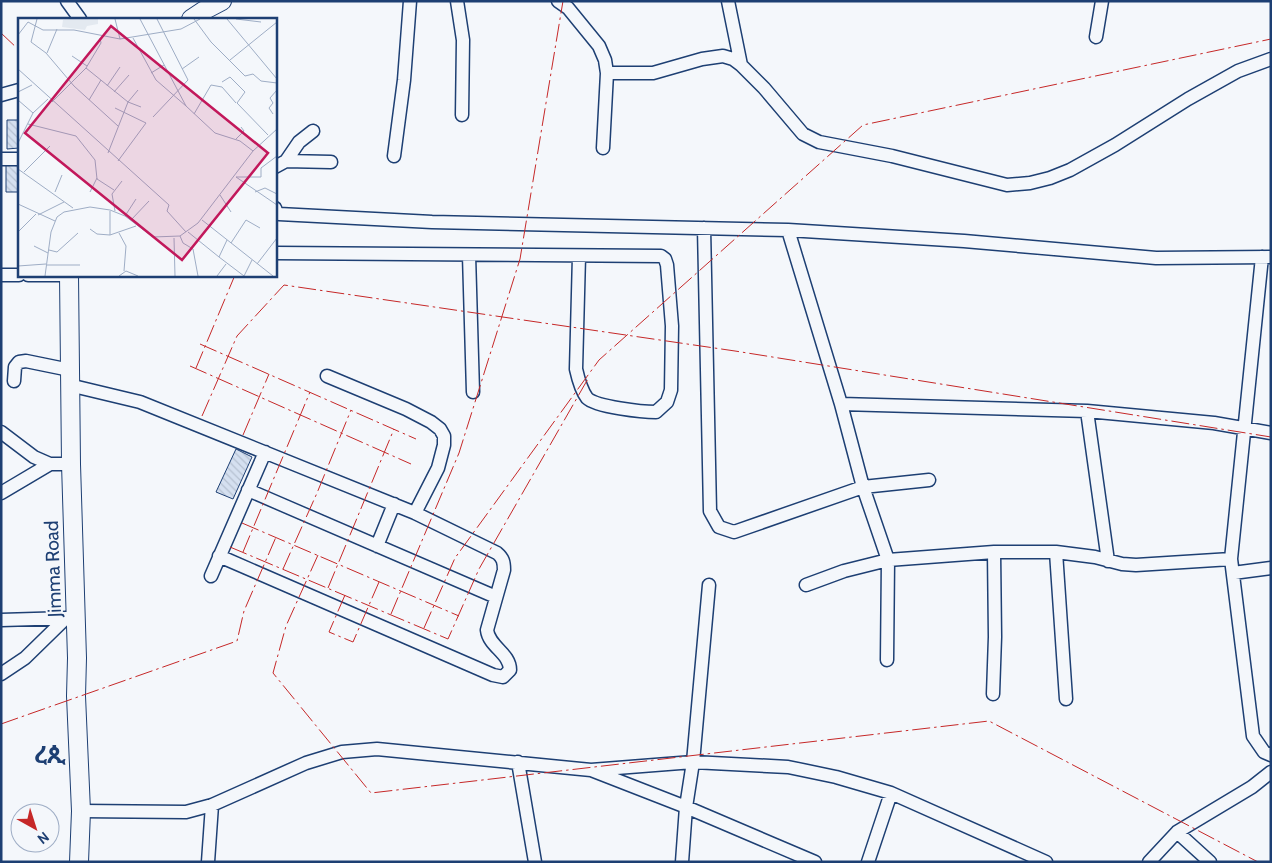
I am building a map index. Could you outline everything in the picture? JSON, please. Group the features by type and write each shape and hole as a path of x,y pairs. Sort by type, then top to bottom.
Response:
{"highway":[{"path":"192,18 222,1"},
{"name":"Jimma Road","path":"69,276 71,618 77,658 76,696 81,811 79,862"}],"street":[{"path":"67,1 79,18"},
{"path":"394,156 404,80 410,1"},
{"path":"457,1 463,40 462,115"},
{"path":"558,1 568,8 599,46 605,60 607,73 602,148"},
{"path":"728,1 741,65"},
{"path":"1096,37 1102,1"},
{"path":"607,73 654,73 702,59 723,56 733,59 741,65 764,88 803,134 819,142 892,156 1006,185 1044,180 1070,170 1238,71 1271,59"},
{"path":"1,95 18,90"},
{"path":"280,164 299,142 313,131"},
{"path":"1,159 18,159"},
{"path":"280,164 331,162"},
{"path":"276,212 279,214 432,222 788,230 964,241 1156,258 1266,257 1244,428 1231,559 1253,736 1264,752 1271,755"},
{"path":"704,228 710,511 719,527 734,532 863,487 929,480"},
{"path":"788,230 841,404 863,487 888,560 887,660"},
{"path":"276,253 661,256 667,265 672,326 671,390 667,402 656,412 642,412 594,403 587,398 578,380 576,369 579,256"},
{"path":"470,255 473,392"},
{"path":"1,275 18,275"},
{"path":"14,381 15,367 19,362 26,361 140,402 394,504 497,553 502,557 504,570 487,630 491,642 507,658 510,670 503,677 493,675 219,556"},
{"path":"327,376 406,409 440,429 444,436 444,445 438,468 415,513"},
{"path":"841,404 1087,411 1214,423 1271,434"},
{"path":"1087,411 1108,561"},
{"path":"1,432 34,457 50,464 71,464"},
{"path":"211,576 265,452"},
{"path":"1,493 50,464"},
{"path":"248,490 496,597"},
{"path":"377,546 394,504"},
{"path":"806,585 844,571 888,560 994,552 1056,552 1136,565 1231,559"},
{"path":"993,694 995,637 994,552"},
{"path":"1056,552 1066,699"},
{"path":"1233,573 1271,568"},
{"path":"682,862 709,585"},
{"path":"1,620 71,618"},
{"path":"1,674 25,658 71,618"},
{"path":"81,811 186,812 212,805 306,763 342,752 378,749 591,770 693,762 788,767 836,777 891,793 1046,862"},
{"path":"518,762 535,862"},
{"path":"591,770 686,807 815,862"},
{"path":"1149,862 1176,832 1252,787 1271,772"},
{"path":"868,862 891,793"},
{"path":"208,862 212,805"},
{"path":"1176,832 1210,862"}],"building":[{"path":"7,120 18,120 18,148 7,149"},
{"path":"6,163 18,164 18,192 6,192"},
{"path":"236,449 252,457 233,499 216,492"}],"power":[{"path":"391,614 459,453 520,259 563,1"},
{"path":"1,33 18,49"},
{"path":"424,628 455,558 599,360 863,125 1271,39"},
{"path":"196,368 235,276"},
{"path":"202,416 237,336 284,285 735,351 1271,437"},
{"path":"200,344 416,439"},
{"path":"190,366 411,464"},
{"path":"243,435 269,374"},
{"path":"230,547 448,639 479,569 589,377"},
{"path":"243,552 310,392"},
{"path":"283,569 351,410"},
{"path":"328,588 394,429"},
{"path":"242,523 459,616"},
{"path":"1,724 237,641 244,611 276,537"},
{"path":"318,555 286,626 273,673 371,793 989,721 1258,862"},
{"path":"345,595 329,632 353,642 379,582"}],"district":[{"name":"ረጲ","path":"50,754"}]}
